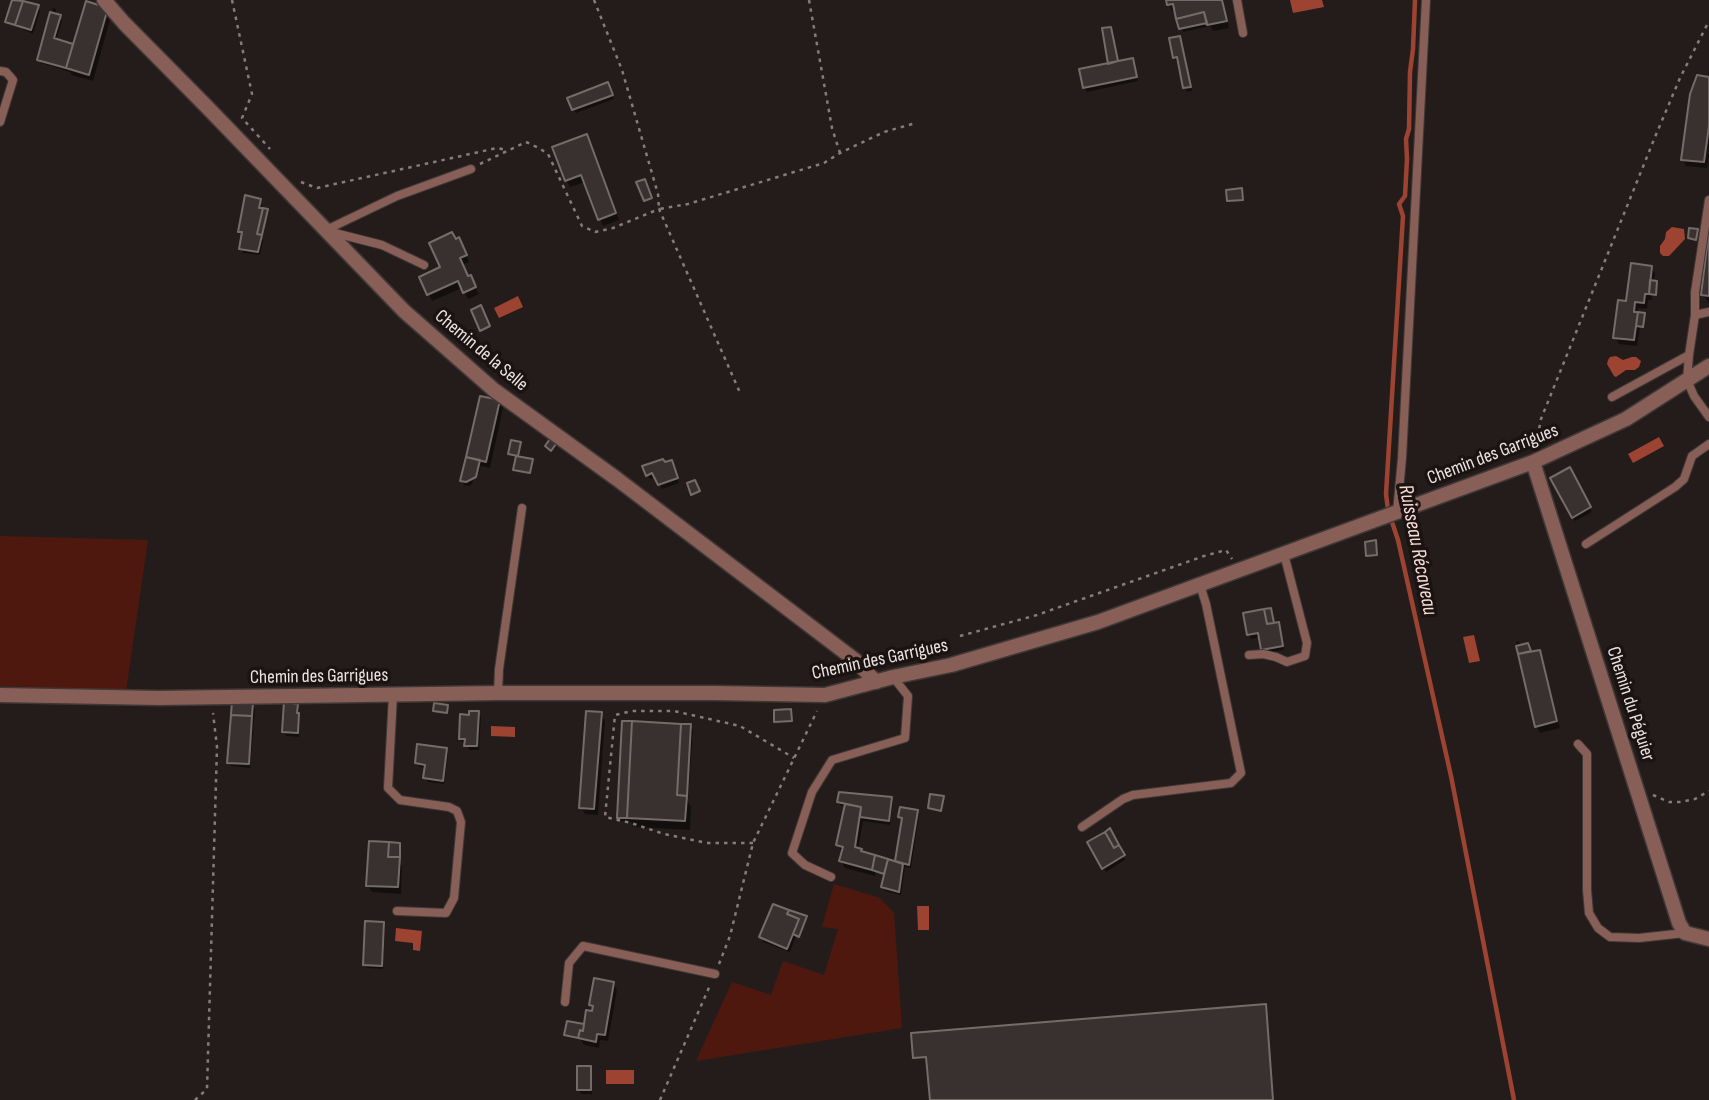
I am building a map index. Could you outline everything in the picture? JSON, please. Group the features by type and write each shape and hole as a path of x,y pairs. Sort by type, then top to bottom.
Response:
{"street":[{"name":"Chemin de la Selle","path":"104,0 404,311 494,390 617,479 855,660 876,682"},
{"name":"Chemin des Garrigues","path":"0,695 211,698 498,693 825,695 951,665 1098,622 1382,518 1536,460 1626,419 1709,366"},
{"name":"Chemin du Péguier","path":"1536,460 1679,923 1685,933"},
{"path":"1685,933 1709,939"}],"lane":[{"path":"1237,0 1242,33"},
{"path":"1397,512 1426,0"},
{"path":"0,71 6,72 13,80 0,122"},
{"path":"326,230 397,196 471,169"},
{"path":"1709,200 1695,292 1687,380 1709,418"},
{"path":"326,230 382,245 424,265"},
{"path":"1695,315 1709,312"},
{"path":"1612,397 1689,355"},
{"path":"1586,544 1675,487 1684,479 1692,456 1709,444"},
{"path":"498,693 522,508"},
{"path":"1249,655 1263,654 1287,662 1305,656 1307,643 1284,554"},
{"path":"1082,827 1133,795 1231,783 1241,773 1206,604 1199,585"},
{"path":"831,877 805,865 792,853 812,792 832,760 905,738 908,696 893,677"},
{"path":"393,695 388,788 400,800 449,807 457,811 461,822 454,898 446,913 397,911"},
{"path":"1578,744 1587,754 1587,890 1590,913 1598,928 1610,937 1639,938 1685,933"},
{"path":"565,1002 569,963 583,946 715,974"}],"path":[{"path":"232,0 252,94 242,118 276,155"},
{"path":"594,0 622,70 658,194 659,209 741,395"},
{"path":"809,0 832,128 840,153"},
{"path":"1536,460 1541,419 1680,78 1709,21"},
{"path":"471,169 526,142 548,154 582,226 595,232 613,228 659,209 688,204 824,163 884,132 916,123"},
{"path":"301,182 317,188 498,148 507,150"},
{"path":"960,636 1037,615 1226,550 1239,570"},
{"path":"660,1100 730,936 752,843 825,695"},
{"path":"195,1100 207,1089 217,747 211,698"},
{"path":"752,843 707,843 605,817 615,715 632,711 674,711 740,726 794,758"},
{"path":"1649,788 1654,795 1669,802 1695,799 1709,791"}],"shaded area":[{"path":"1290,0 1322,0 1324,7 1293,13"},
{"path":"1672,227 1684,229 1685,239 1669,256 1663,256 1660,246 1666,232"},
{"path":"518,296 523,307 499,318 494,308"},
{"path":"1616,356 1623,360 1636,357 1641,361 1639,367 1626,370 1616,377 1607,364 1610,357"},
{"path":"1659,437 1664,446 1633,463 1628,454"},
{"path":"0,536 148,540 126,691 0,686"},
{"path":"1474,635 1480,661 1469,663 1463,637"},
{"path":"491,726 515,727 515,737 491,736"},
{"path":"834,884 880,898 894,913 902,1028 696,1061 732,982 771,995 783,961 824,975 838,929 822,927"},
{"path":"917,906 929,906 929,930 918,930"},
{"path":"396,928 422,931 420,951 413,950 413,943 395,941"},
{"path":"606,1070 634,1070 634,1084 606,1084"}],"building":[{"path":"12,0 23,1 15,25 5,22"},
{"path":"1166,0 1222,0 1227,21 1207,25 1204,12 1176,19 1173,4 1167,5"},
{"path":"23,1 39,5 31,30 15,25"},
{"path":"86,1 108,8 89,75 66,68"},
{"path":"50,12 61,15 54,38 73,44 66,68 37,60"},
{"path":"1204,12 1207,23 1179,29 1176,19"},
{"path":"1111,27 1118,61 1108,64 1102,28"},
{"path":"1180,36 1191,87 1183,88 1177,57 1173,58 1169,38"},
{"path":"1133,58 1137,77 1083,88 1079,69"},
{"path":"1697,75 1709,77 1709,126 1704,162 1681,160 1690,94"},
{"path":"608,82 613,95 572,110 567,98"},
{"path":"587,134 616,213 598,220 581,175 565,181 552,147"},
{"path":"645,179 652,198 644,201 636,182"},
{"path":"1242,188 1243,200 1227,201 1226,190"},
{"path":"245,195 261,199 259,208 263,208 257,234 262,235 258,252 239,249 242,232 238,232"},
{"path":"263,208 268,209 262,235 257,234"},
{"path":"1689,228 1698,229 1696,240 1688,238"},
{"path":"1709,230 1709,296 1701,295"},
{"path":"452,232 456,239 459,237 467,255 460,258 476,287 463,293 458,281 427,295 419,277 440,267 429,243"},
{"path":"1631,263 1652,266 1649,294 1645,294 1644,303 1635,302 1634,312 1638,312 1634,340 1613,338 1618,300 1626,301"},
{"path":"1650,280 1657,281 1656,295 1649,294"},
{"path":"481,305 490,326 480,331 471,310"},
{"path":"1638,312 1645,313 1643,327 1636,326"},
{"path":"480,396 500,400 486,462 466,457"},
{"path":"552,436 558,441 551,451 545,446"},
{"path":"511,440 521,442 518,456 508,454"},
{"path":"516,456 533,459 530,473 513,470"},
{"path":"466,457 480,460 476,477 466,482 460,481"},
{"path":"663,459 665,462 672,460 678,478 658,485 652,473 646,476 642,466"},
{"path":"1570,467 1591,507 1572,518 1550,478"},
{"path":"695,480 700,491 691,495 687,483"},
{"path":"1376,540 1377,555 1366,556 1365,542"},
{"path":"1271,608 1274,623 1267,624 1264,609"},
{"path":"1264,609 1267,624 1279,622 1283,646 1261,650 1258,633 1247,635 1243,613"},
{"path":"1528,643 1531,651 1518,654 1516,646"},
{"path":"1540,650 1557,721 1535,727 1518,654"},
{"path":"232,701 253,703 252,716 231,715"},
{"path":"284,702 298,704 298,733 282,732"},
{"path":"434,703 448,705 447,713 433,711"},
{"path":"791,709 792,721 774,722 774,710"},
{"path":"469,711 479,711 477,746 464,746 465,739 459,739 460,714 469,715"},
{"path":"586,711 602,712 594,809 579,808"},
{"path":"231,715 252,716 249,764 227,763"},
{"path":"622,721 632,721 627,818 617,818"},
{"path":"632,721 681,724 677,795 687,796 685,821 627,818"},
{"path":"681,724 691,724 687,796 677,795"},
{"path":"417,744 447,748 443,781 423,778 425,765 415,763"},
{"path":"839,792 892,797 889,821 860,817 861,807 837,802"},
{"path":"930,794 944,796 941,811 928,808"},
{"path":"845,804 861,807 855,847 875,855 872,870 839,861 843,847 836,845"},
{"path":"900,807 918,810 909,865 895,861 902,818 898,817"},
{"path":"1110,828 1119,845 1114,848 1105,832"},
{"path":"1105,832 1114,848 1119,845 1125,855 1102,869 1087,842"},
{"path":"369,841 389,842 388,857 400,857 398,887 366,886"},
{"path":"389,842 400,843 400,857 388,857"},
{"path":"875,855 888,859 884,874 872,870"},
{"path":"888,859 903,864 899,892 881,887"},
{"path":"773,904 789,910 787,914 799,919 787,949 759,937"},
{"path":"789,910 807,916 799,937 793,934 799,919 787,914"},
{"path":"365,921 384,922 382,966 363,965"},
{"path":"594,978 614,982 605,1035 597,1034 596,1042 578,1038 580,1030 583,1031 586,1010 592,1011 593,1006 589,1005"},
{"path":"1266,1004 1273,1100 930,1100 926,1057 913,1058 911,1033"},
{"path":"567,1021 584,1024 578,1038 564,1035"},
{"path":"577,1066 591,1066 591,1090 577,1090"}],"waterway":[{"name":"Ruisseau Récaveau","path":"1415,0 1405,196 1399,204 1403,216 1386,494 1451,776 1514,1100"}]}
